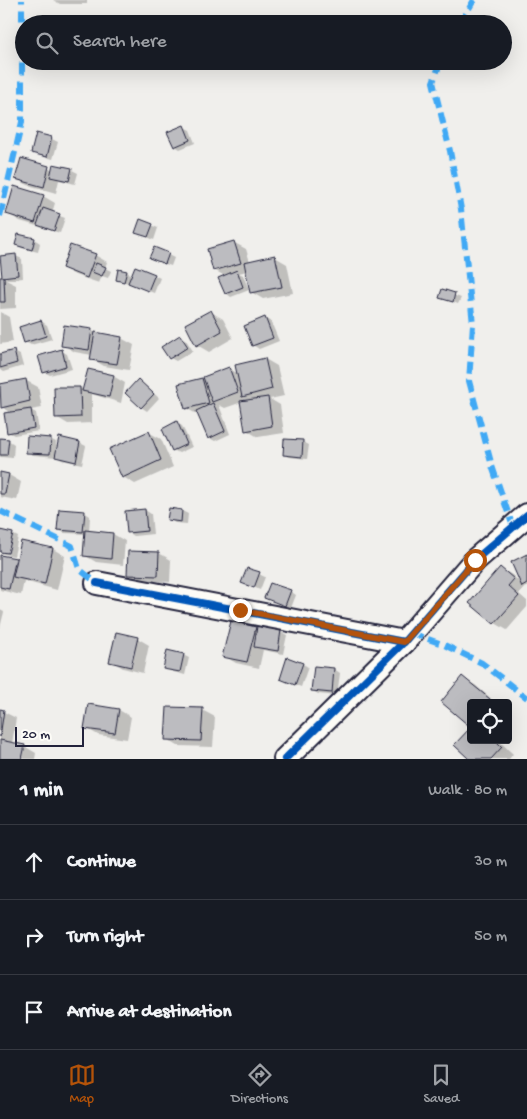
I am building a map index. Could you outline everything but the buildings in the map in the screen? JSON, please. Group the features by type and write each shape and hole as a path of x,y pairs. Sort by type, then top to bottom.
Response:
{"street":[{"path":"285,759 404,642 475,560 527,514"},
{"path":"97,583 404,642"}],"marked path":[{"path":"22,0 22,15"},
{"path":"465,15 474,0"},
{"path":"0,216 22,122 22,70"},
{"path":"438,70 433,82 450,151 461,209 473,324 469,381 492,466 513,527"},
{"path":"0,511 72,546 79,569 97,583"},
{"path":"411,633 442,644 482,663 527,698"}],"cycle path":[{"path":"285,759 404,642 475,560 527,515"},
{"path":"97,583 404,642"}],"route":[{"path":"240,610 404,642 475,560"}]}
